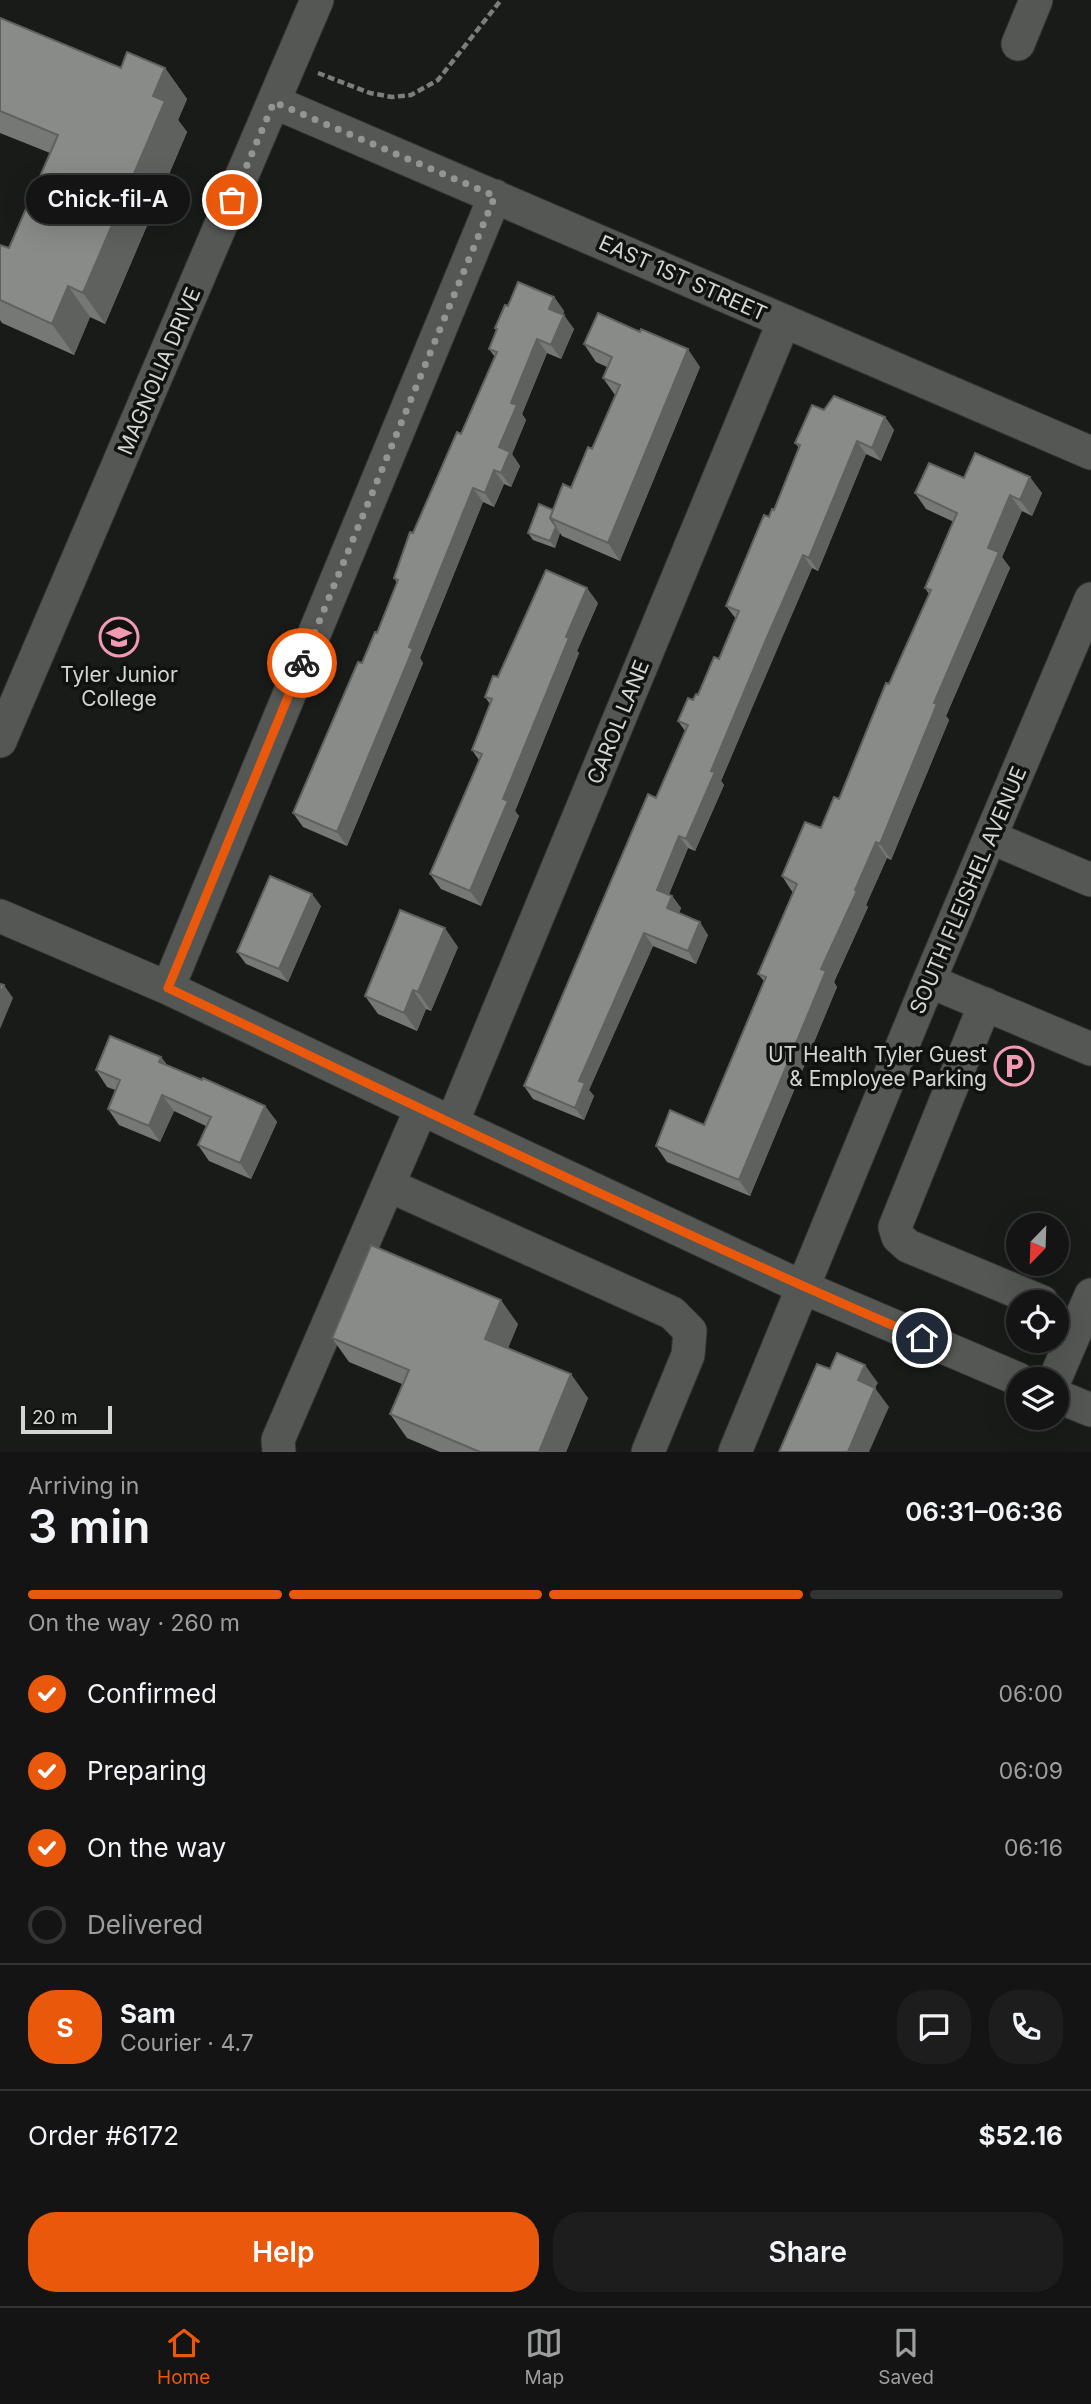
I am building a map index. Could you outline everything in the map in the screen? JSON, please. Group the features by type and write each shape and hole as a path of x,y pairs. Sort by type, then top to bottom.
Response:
{"street":[{"name":"MAGNOLIA DRIVE","path":"0,741 317,0"},
{"path":"1018,44 1036,0"},
{"name":"EAST 1ST STREET","path":"274,102 1091,453"},
{"path":"168,988 495,196"},
{"name":"CAROL LANE","path":"452,1123 783,321"},
{"name":"SOUTH FLEISHEL AVENUE","path":"734,1452 1091,599"},
{"path":"990,837 1091,880"},
{"path":"0,916 168,988 802,1287 1006,1374"},
{"path":"929,981 1091,1049"},
{"path":"985,1004 895,1227 898,1237 908,1246 1013,1290"},
{"path":"279,1452 278,1440 421,1108"},
{"path":"388,1185 672,1312 690,1331 688,1355 648,1452"},
{"path":"1058,1367 1076,1307"},
{"path":"1069,1401 1091,1410"}],"path":[{"path":"291,62 370,93 392,97 411,95 438,80 501,0"}],"building":[{"path":"0,18 121,68 127,52 165,68 153,96 165,101 83,293 68,286 52,324 0,300 0,245 9,248 58,135 0,111"},
{"path":"518,282 554,297 549,309 564,315 551,345 537,339 511,403 517,405 499,447 510,452 501,473 494,470 485,493 473,488 409,647 413,649 337,832 293,813 358,662 362,663 375,632 377,633 398,580 394,578 410,532 413,533 457,432 461,434 497,352 489,349 497,329 495,328"},
{"path":"598,313 688,349 608,543 550,518 563,484 571,488 588,447 592,449 620,385 603,378 612,357 584,344"},
{"path":"834,396 885,417 872,448 857,441 809,558 803,555 765,642 711,771 715,772 686,839 679,836 657,890 672,896 667,908 700,922 688,951 644,933 579,1081 585,1083 575,1108 524,1086 648,794 656,798 688,725 678,721 688,698 693,700 696,694 698,695 714,657 719,659 739,611 726,606 764,515 769,517 772,509 774,510 800,445 795,443 812,405 824,410"},
{"path":"975,453 1030,477 1020,500 1010,495 988,548 999,552 934,703 937,704 880,844 876,842 821,969 826,971 739,1180 656,1146 670,1110 704,1125 766,977 758,974 797,884 782,876 805,822 821,828 834,797 839,799 886,683 889,684 931,590 925,588 957,513 915,493 929,463 964,478"},
{"path":"539,504 553,510 550,518 556,527 550,541 528,533"},
{"path":"546,570 587,588 503,799 508,801 470,891 430,874 482,754 472,750 492,699 485,697 493,676 498,677"},
{"path":"270,876 312,894 279,969 237,952"},
{"path":"400,910 445,928 418,992 413,990 404,1013 365,996"},
{"path":"110,1036 161,1057 159,1062 265,1106 240,1163 198,1145 211,1117 162,1095 149,1126 108,1109 120,1080 96,1070"},
{"path":"371,1245 501,1300 485,1339 571,1374 539,1452 480,1452 390,1414 409,1370 332,1338"},
{"path":"837,1353 865,1365 858,1380 875,1388 848,1452 779,1452 817,1364 830,1369"}],"way so far":[{"path":"232,200 274,102 495,196 302,663"}],"place":[{"name":"Chick-fil-A","path":"232,200"},
{"name":"Tyler Junior College","path":"119,637"},
{"name":"UT Health Tyler Guest & Employee Parking","path":"1014,1066"}],"route":[{"path":"302,663 168,988 802,1287 922,1338"}]}
